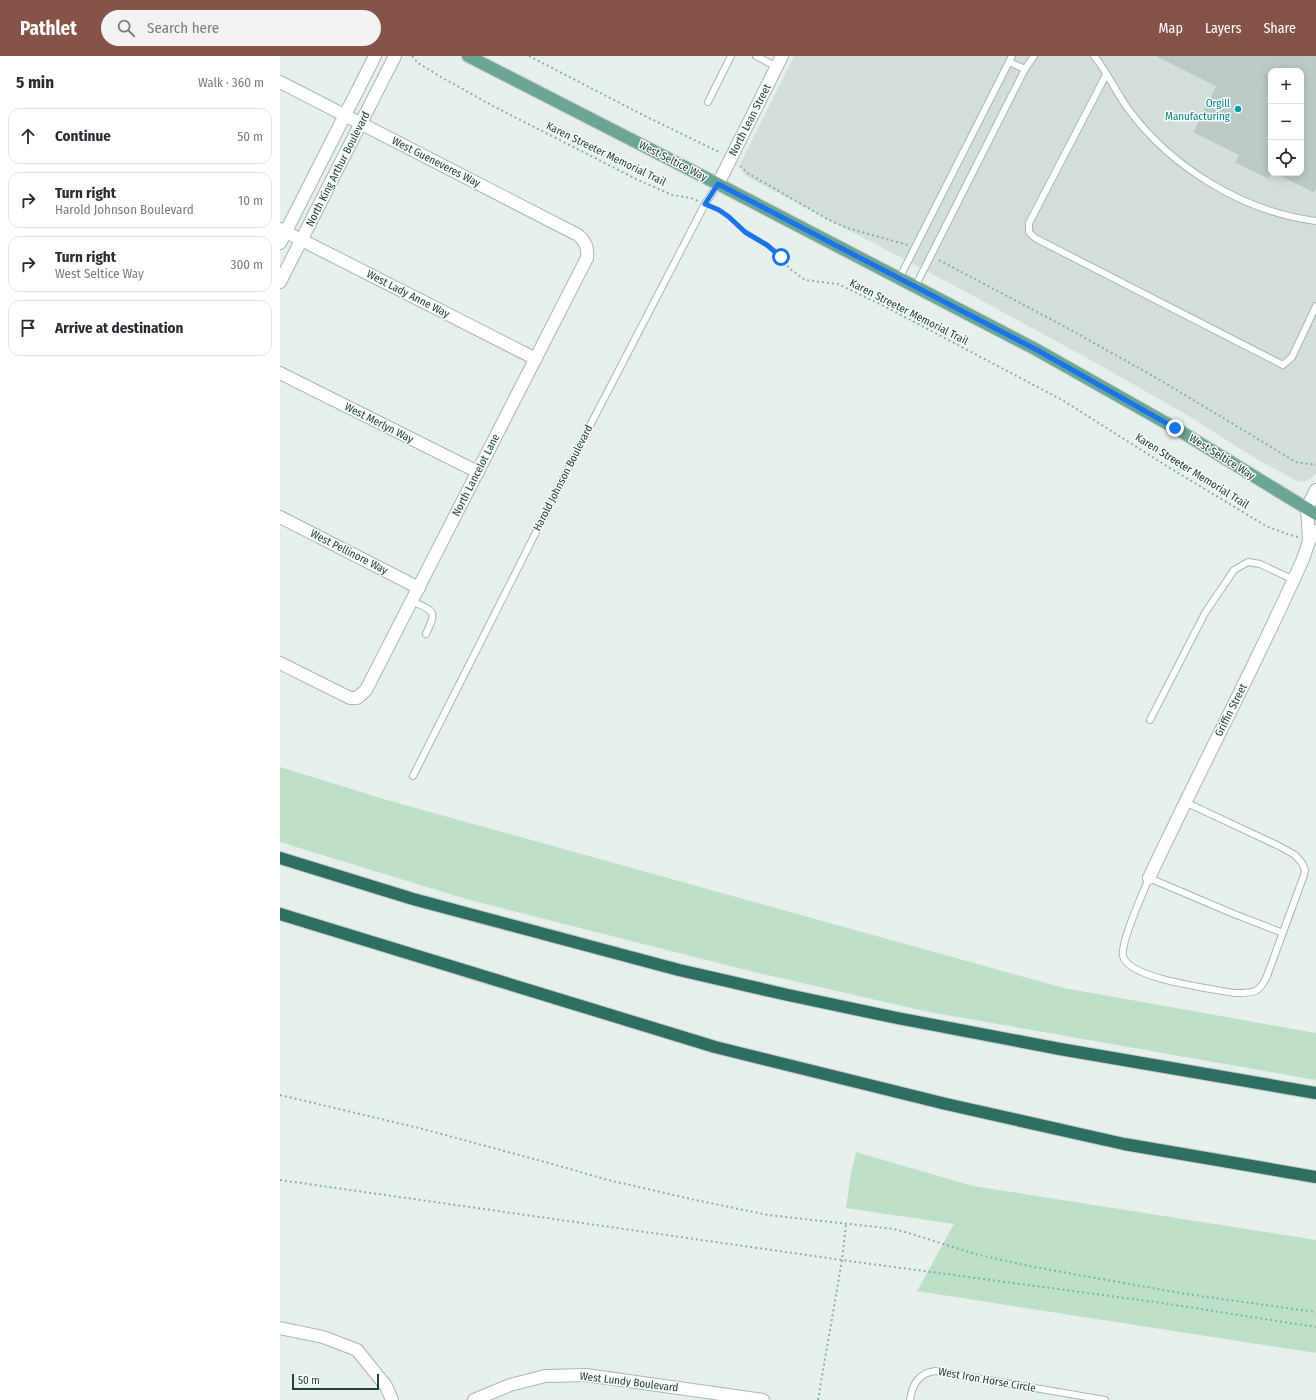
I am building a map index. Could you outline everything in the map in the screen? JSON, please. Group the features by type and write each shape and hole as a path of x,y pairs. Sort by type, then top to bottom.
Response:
{"highway":[{"path":"280,858 428,903 679,970 788,995 897,1018 1052,1047 1316,1093"},
{"path":"280,914 715,1047 946,1104 1124,1144 1316,1177"}],"main road":[{"name":"West Seltice Way","path":"468,56 718,184 1088,377 1312,511"}],"street":[{"name":"North King Arthur Boulevard","path":"280,243 283,230 345,116 375,56"},
{"name":"North King Arthur Boulevard","path":"280,282 395,56"},
{"name":"North Lean Street","path":"718,184 779,61"},
{"name":"West Gueneveres Way","path":"280,82 578,235 587,247"},
{"name":"West Lady Anne Way","path":"283,230 536,359"},
{"name":"North Lancelot Lane","path":"280,663 350,698 356,698 366,690 587,258 587,247"},
{"name":"West Merlyn Way","path":"280,373 478,472"},
{"path":"1312,511 1316,490"},
{"name":"Griffin Street","path":"1149,878 1185,802 1249,676 1294,580 1313,536 1307,520 1312,511"},
{"name":"West Pellinore Way","path":"280,517 419,588"},
{"path":"280,1328 323,1337 357,1350 386,1386 392,1400"},
{"name":"West Lundy Boulevard","path":"474,1400 494,1395 510,1385 545,1376 586,1375 763,1400"}],"lane":[{"path":"708,102 731,56"},
{"path":"756,56 779,61"},
{"path":"915,287 1025,70 1034,56"},
{"path":"1094,56 1129,110 1152,137 1183,164 1215,186 1236,197 1273,212 1316,221"},
{"path":"899,278 1011,59 1025,70"},
{"path":"1106,75 1028,223 1029,232 1034,238 1283,365 1292,357 1316,306"},
{"name":"Harold Johnson Boulevard","path":"413,776 581,443 705,204 718,184"},
{"path":"1150,720 1205,613 1234,570 1248,562 1260,564 1294,580"},
{"path":"412,601 432,612 434,618 426,634"},
{"path":"1185,802 1279,846 1295,855 1302,862 1305,870 1304,875 1283,933 1262,987 1255,991 1246,993 1234,993 1158,979 1130,966 1123,957 1123,944 1149,878 1283,933"},
{"name":"West Iron Horse Circle","path":"910,1400 911,1393 920,1377 927,1372 934,1371 1106,1400"}],"path":[{"name":"Karen Streeter Memorial Trail","path":"412,56 418,63 493,106 638,180 672,194 692,198 719,210 745,232 767,245 781,257 790,268 805,280 838,284 884,306 1064,401 1165,465 1266,526 1303,538 1313,536"},
{"path":"529,56 730,158 749,174 828,219 861,232 908,245"},
{"path":"939,260 1160,380 1296,462 1316,465"},
{"path":"280,1096 424,1129 556,1164 608,1180 768,1215 894,1229 975,1254 1027,1266 1186,1294 1316,1312"},
{"path":"280,1180 842,1260 1162,1303 1316,1327"},
{"path":"818,1400 842,1260 846,1224"}],"shaded area":[{"path":"794,56 1316,56 1316,473 1312,478 1304,482 1297,481 1258,460 1187,415 1096,363 966,292 746,176 742,171 741,162"}],"green space":[{"path":"280,767 387,800 1064,988 1316,1033 1316,1080 924,1011 750,971 466,899 280,842"},
{"path":"856,1152 973,1186 1316,1240 1316,1353 917,1291 954,1224 846,1208 851,1173"}],"building":[{"name":"Orgill Manufacturing","path":"1157,56 1316,56 1316,188 1314,192 1282,176 1304,176 1304,68 1268,68 1269,176 1268,178 1236,162 1240,155 1194,132 1217,86"}],"place":[{"name":"Orgill Manufacturing","path":"1238,109"}],"route":[{"path":"781,257 767,245 745,232 719,210 705,204 718,184 1088,377 1175,428"}]}
